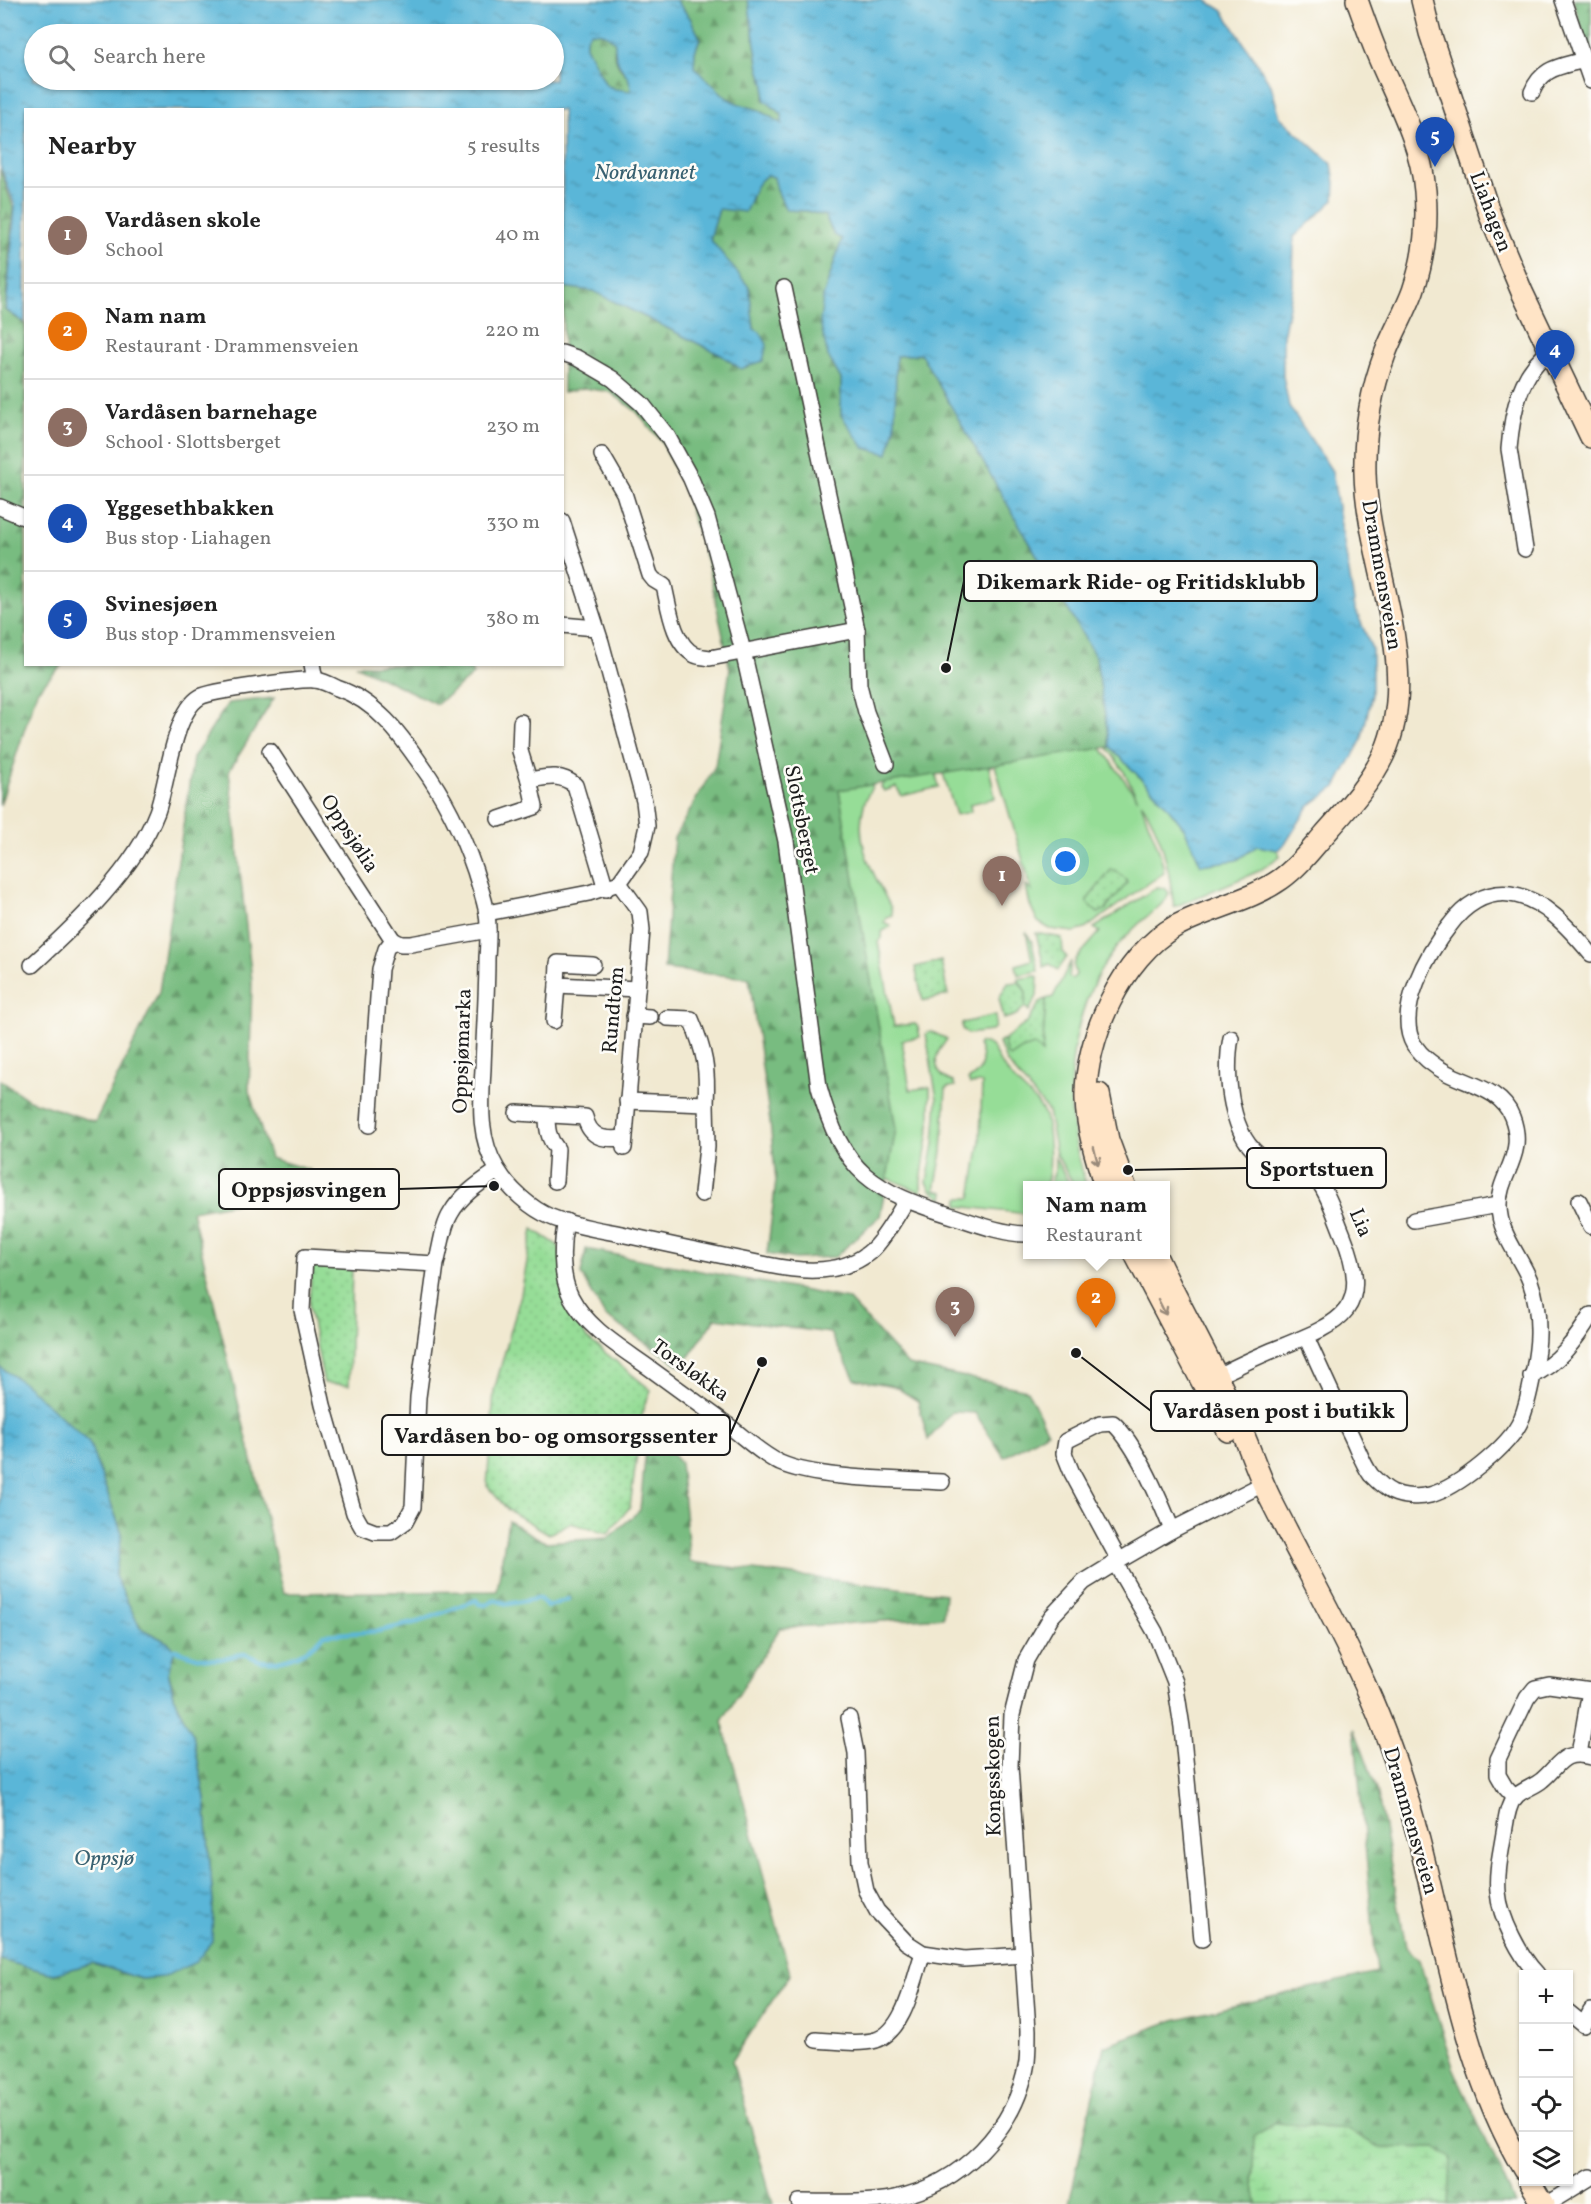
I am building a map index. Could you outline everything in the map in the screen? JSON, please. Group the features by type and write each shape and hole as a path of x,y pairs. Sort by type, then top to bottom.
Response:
{"main road":[{"name":"Drammensveien","path":"1104,1181 1095,1152 1086,1099 1091,1053 1110,999 1126,974 1159,938 1176,926 1267,888 1293,869 1360,793 1374,773 1391,735 1395,718 1398,679 1368,504 1365,448 1376,383 1386,351 1413,291 1422,260 1426,207 1421,165 1413,135 1375,50 1357,0"},
{"name":"Liahagen","path":"1422,0 1433,44 1491,218 1522,292 1591,437"},
{"name":"Drammensveien","path":"1097,1037 1098,1089 1101,1111 1108,1140 1123,1181"},
{"name":"Drammensveien","path":"1138,1259 1247,1442 1263,1484 1365,1687 1396,1762 1419,1843 1462,2024 1487,2094 1519,2160"},
{"name":"Drammensveien","path":"1157,1259 1209,1380"},
{"path":"1533,2186 1545,2204"}],"street":[{"path":"1563,0 1591,81"},
{"path":"1532,92 1537,80 1546,72 1584,60"},
{"path":"784,288 857,630 860,685 866,712 886,764"},
{"path":"1524,549 1509,448 1510,436 1526,377 1540,358 1551,350"},
{"name":"Slottsberget","path":"564,354 577,358 613,379 642,404 668,437 691,479 707,517 743,651 786,841 812,1046 828,1122 847,1158 872,1183 927,1209 978,1224 1023,1232"},
{"path":"602,455 624,493 650,575 664,586 671,616 681,643 695,655 710,658 857,630"},
{"path":"0,507 24,517"},
{"path":"487,913 612,886 641,852 647,826 644,801 596,628 564,527"},
{"path":"564,625 596,628"},
{"name":"Oppsjømarka","path":"32,965 57,942 126,868 141,847 156,814 166,783 177,730 184,713 200,697 314,672 367,703 399,734 451,812 465,843 487,913 488,930 480,1118 485,1145 497,1171 520,1197 551,1217 566,1221 782,1268 817,1270 851,1264 871,1251 893,1223 906,1201"},
{"path":"499,819 542,805 529,780 520,751 521,722"},
{"name":"Oppsjølia","path":"270,751 393,940"},
{"name":"Rundtom","path":"529,780 551,776 566,778 575,785 612,886 640,912 642,930 624,1143 597,1136 591,1132 585,1117 547,1115"},
{"path":"1305,1337 1371,1474 1392,1492 1413,1497 1438,1492 1497,1453 1520,1422 1527,1399 1538,1333 1536,1301 1530,1280 1506,1234 1498,1205 1515,1155 1517,1133 1508,1108 1497,1096 1434,1066 1413,1043 1409,1028 1410,1010 1422,969 1437,941 1464,908 1492,895 1507,893 1539,903 1591,954"},
{"path":"369,1125 380,969 386,949 393,940 401,944 411,944 488,930"},
{"path":"554,1021 558,963 594,958 591,987"},
{"path":"557,985 637,989"},
{"path":"634,1017 650,1017"},
{"path":"667,1018 691,1020 701,1044 708,1072 707,1147 702,1194"},
{"name":"Lia","path":"1209,1380 1239,1364 1305,1337 1341,1319 1352,1299 1356,1284 1352,1257 1323,1189 1314,1176 1298,1165 1268,1161 1256,1153 1245,1138 1230,1095 1228,1055 1231,1038"},
{"path":"627,1101 706,1104"},
{"path":"517,1113 547,1115 547,1131 557,1149 555,1181"},
{"path":"436,1264 305,1257 302,1310 323,1405 354,1513 362,1527 375,1532 391,1532 405,1522 412,1507 418,1397 436,1264 450,1214 459,1202 497,1171"},
{"path":"1579,1201 1591,1226"},
{"path":"1414,1220 1498,1205"},
{"name":"Torsløkka","path":"566,1221 563,1234 564,1272 570,1296 583,1315 603,1335 732,1428 761,1452 781,1463 818,1472 942,1482"},
{"path":"1531,1376 1546,1369 1561,1355 1583,1329 1591,1315"},
{"path":"1172,1530 1160,1500 1124,1433 1113,1423 1100,1424 1066,1441 1064,1453 1072,1473 1155,1632 1175,1682 1182,1727 1202,1939"},
{"name":"Kongsskogen","path":"800,2202 860,2202 894,2198 922,2191 960,2171 993,2139 1006,2120 1027,2063 1028,2030 1010,1766 1012,1715 1026,1660 1051,1617 1084,1582 1172,1530 1263,1484"},
{"path":"1515,1798 1498,1775 1498,1759 1527,1698 1535,1688 1549,1685 1591,1691 1585,1755 1566,1756 1541,1781 1515,1798 1508,1812 1500,1856 1498,1894 1516,1945 1533,1970"},
{"path":"849,1719 856,1753 860,1862 866,1891 877,1911 906,1942 923,1953 964,1959 1023,1955"},
{"path":"816,2040 874,2040 889,2033 903,2012 923,1953"},
{"path":"1573,2016 1587,2028 1591,2011"},
{"path":"1545,2204 1591,2177"}],"green space":[{"path":"676,0 748,0 759,69 765,85 764,100 782,114 783,124 759,110 727,98 694,67 695,52 700,38 690,18"},
{"path":"1573,0 1591,0 1591,58"},
{"path":"590,32 605,34 615,43 614,54 619,67 631,80 631,92 606,85 586,46 586,38"},
{"path":"0,169 13,207 5,310 24,323 24,666 61,666 37,691 0,805"},
{"path":"767,175 775,177 777,190 786,210 807,211 825,216 834,235 842,239 823,297 828,356 841,379 841,416 895,427 896,356 921,354 1096,658 1110,747 839,790 896,1129 880,1216 835,1257 795,1259 767,1254 776,1181 770,1122 749,978 664,969 674,838 715,766 730,669 708,565 684,491 662,442 637,412 610,392 584,388 564,392 564,287 593,291 721,355 741,369 754,329 749,287 710,240 719,209 751,201 755,184"},
{"path":"357,666 470,666 473,675 437,704"},
{"path":"274,698 229,771 252,981 249,1091 270,1158 310,1170 308,1190 192,1211 284,1593 497,1591 508,1521 545,1542 608,1538 640,1510 648,1427 680,1463 690,1562 945,1594 943,1617 780,1628 722,1721 790,1974 732,2061 773,2204 0,2204 0,1960 54,1974 93,1963 141,1979 163,1977 213,1903 205,1798 193,1735 176,1703 168,1671 169,1643 140,1628 115,1576 122,1534 89,1442 25,1384 0,1367 0,1080 29,1100 95,1122 159,992 193,758 228,703"},
{"path":"1098,743 1138,799 1123,770 1107,747 1110,747 1161,799 1184,828 1201,865 1237,860 1257,846 1278,850 1280,856 1259,871 1174,907 1160,839 1141,802 1160,854 1164,873 1085,929 1074,932 1050,929 1038,922 1030,905 1026,886 1032,891 992,755"},
{"path":"988,762 995,798 970,804 971,812 956,815 941,767"},
{"path":"893,765 934,767 939,787 902,796 896,787 884,791 881,787"},
{"path":"876,779 864,805 861,833 867,859 891,908 892,915 886,917 884,922 891,926 882,932 882,938 878,942 894,1026 915,1024 918,1026 920,1037 902,1040 910,1090 930,1087 930,1124 921,1192 866,1169 839,790"},
{"path":"1111,870 1115,870 1126,879 1127,883 1105,910 1098,913 1087,903 1087,900"},
{"path":"1157,887 1165,888 1169,893 1158,908 1115,949 1090,992 1082,1015 1072,1065 1071,1091 1075,1141 1085,1181 1072,1181 1056,1154 1048,1111 1006,1061 999,1043 1003,1040 1007,1054 1034,1044 1042,1053 1046,999 1053,997 1071,961 1069,977 1072,979 1076,975 1074,966 1076,959 1100,932 1094,928"},
{"path":"1026,932 1032,942 1038,971 1018,975 1016,965 1032,960"},
{"path":"1036,933 1062,938 1063,953 1067,957 1058,970 1050,964 1044,967"},
{"path":"941,961 948,995 923,1001 915,967"},
{"path":"1038,977 1037,996 1029,1011 1025,1007 1026,992 1018,979"},
{"path":"1019,982 1026,992 1025,1007 1016,1015 1004,1019 999,998 1008,983"},
{"path":"1046,999 1042,1053 1034,1045 1010,1057 1003,1040 1028,1022 1040,1002"},
{"path":"996,1015 995,1027 991,1031 967,1034 962,1029 962,1023"},
{"path":"930,1031 947,1039 936,1061 941,1074 955,1086 946,1088 942,1152 935,1190 944,1192 943,1199 932,1191 927,1182 934,1144 937,1099 926,1034"},
{"path":"988,1044 992,1047 1013,1079 1039,1105 1045,1116 1050,1151 1048,1178 1047,1181 1023,1181 1023,1214 958,1206 959,1198 971,1198 980,1141 982,1083 970,1084 968,1080 977,1073 982,1064 982,1055 978,1045"},
{"path":"1055,1158 1068,1181 1051,1181 1055,1170"},
{"path":"533,1229 559,1246 569,1306 586,1337 651,1390 643,1409 630,1507 608,1533 570,1523 549,1534 508,1510 487,1486 494,1391 521,1294"},
{"path":"586,1249 848,1299 908,1365 1027,1390 1048,1432 1004,1457 975,1413 952,1412 928,1440 918,1401 894,1386 855,1379 830,1333 715,1318 682,1367 605,1316 581,1274"},
{"path":"312,1265 352,1269 349,1385 324,1383 309,1307"},
{"path":"1354,1728 1377,1790 1406,1947 1419,1960 1453,2067 1515,2204 1069,2204 1104,2046 1174,2020 1377,1972"},
{"path":"1276,2123 1347,2129 1380,2148 1436,2147 1451,2158 1449,2204 1257,2204 1253,2177 1254,2136"}],"water":[{"name":"Nordvannet","path":"0,0 676,0 690,18 700,38 695,52 694,67 727,98 759,110 782,124 782,114 764,100 765,85 759,69 748,0 1206,0 1223,11 1271,85 1280,117 1332,164 1335,183 1334,200 1294,237 1293,287 1283,336 1283,376 1289,406 1332,471 1355,608 1372,649 1372,695 1361,741 1336,787 1309,806 1287,841 1278,850 1257,846 1237,860 1201,865 1184,828 1161,799 1110,747 1096,658 921,354 896,356 895,427 888,454 864,448 841,415 841,379 828,356 820,322 823,297 842,239 834,235 825,216 807,211 786,210 774,177 767,175 758,183 745,212 719,209 710,239 749,287 754,329 760,332 767,344 763,361 741,369 721,355 593,291 564,287 564,108 24,108 24,322 6,310 15,206 0,165","holes":["591,32 599,32 610,37 615,43 617,59 628,78 631,91 606,85 586,46 586,38"]},
{"name":"Oppsjø","path":"0,1367 25,1384 89,1442 122,1534 115,1576 140,1628 169,1643 175,1650 168,1672 176,1703 193,1735 205,1798 213,1903 212,1941 196,1962 163,1977 141,1979 93,1963 54,1974 0,1960"}],"waterway":[{"path":"175,1650 209,1659 244,1654 262,1661 279,1661 311,1647 324,1635 379,1631 418,1622 476,1600 479,1604 486,1605 495,1600 508,1604 539,1598 547,1607 568,1599"}],"place":[{"name":"Svinesjøen","path":"1435,167"},
{"name":"Yggesethbakken","path":"1555,380"},
{"name":"Dikemark Ride- og Fritidsklubb","path":"946,668"},
{"name":"Vardåsen skole","path":"1002,906"},
{"name":"Sportstuen","path":"1128,1170"},
{"name":"Oppsjøsvingen","path":"494,1186"},
{"name":"Nam nam","path":"1096,1328"},
{"name":"Vardåsen barnehage","path":"955,1337"},
{"name":"Vardåsen post i butikk","path":"1076,1353"},
{"name":"Vardåsen bo- og omsorgssenter","path":"762,1362"}]}
